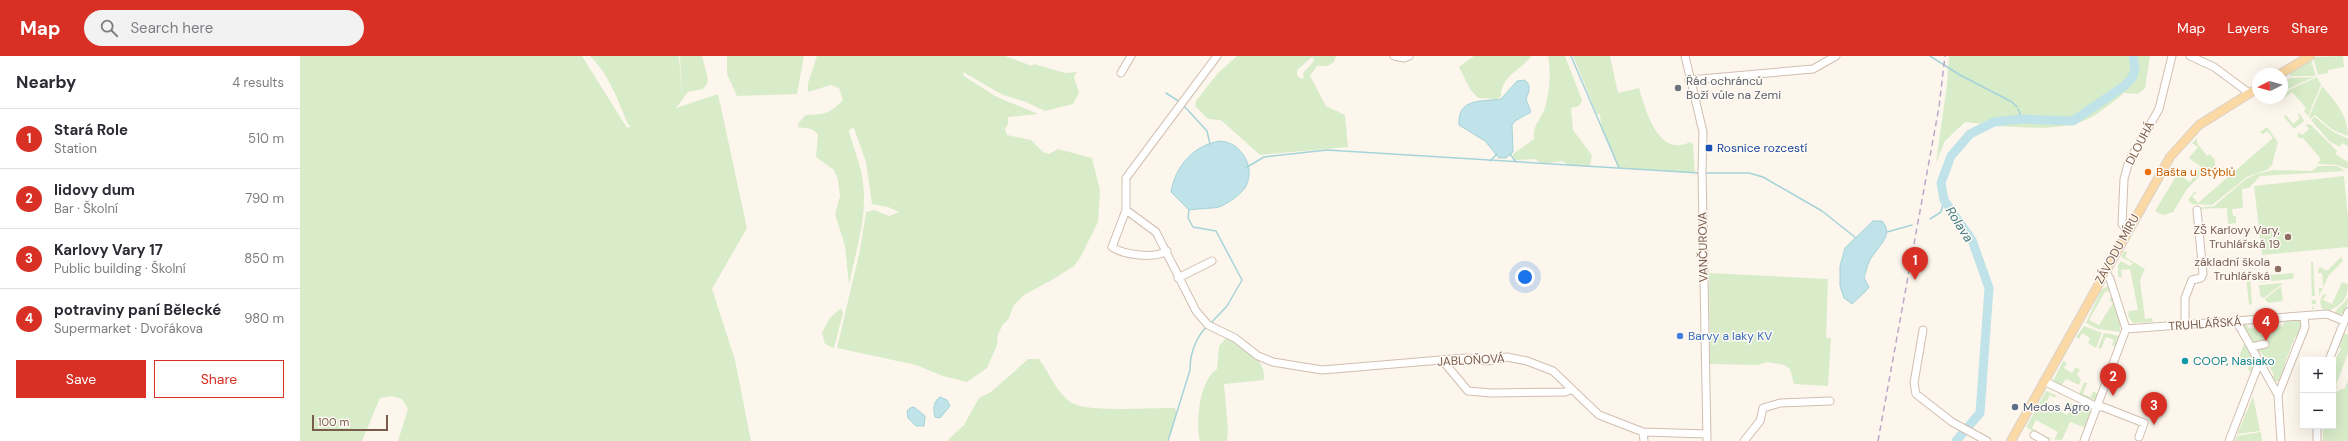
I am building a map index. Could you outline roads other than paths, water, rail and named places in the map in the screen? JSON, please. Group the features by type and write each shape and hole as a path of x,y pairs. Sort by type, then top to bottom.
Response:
{"main road":[{"path":"2288,69 2310,56"},
{"name":"ZÁVODU MÍRU","path":"2011,441 2164,166 2184,140 2204,122 2252,91"}],"street":[{"path":"1121,73 1131,56"},
{"path":"1167,252 1156,257 1136,254 1112,247 1126,210 1126,178 1217,56"},
{"path":"1394,56 1404,58 1409,56"},
{"name":"VANČUROVA","path":"1685,56 1689,80 1704,137 1702,171 1707,437"},
{"path":"1689,80 1813,69 1836,56"},
{"name":"DLOUHÁ","path":"2127,231 2122,224 2124,179 2127,167 2136,146 2159,109 2172,56"},
{"path":"2190,56 2214,67 2249,93"},
{"name":"JABLOŇOVÁ","path":"1126,210 1156,232 1196,311 1208,325 1235,338 1258,356 1273,362 1322,370 1465,358 1487,361 1507,357 1527,361 1553,371 1570,390 1599,415 1644,432 1707,437"},
{"path":"2185,326 2186,294 2192,280 2201,278 2203,274 2197,210"},
{"path":"1178,278 1211,260"},
{"path":"2084,441 2126,329 2110,279 2105,271"},
{"path":"2330,357 2348,312"},
{"name":"TRUHLÁŘSKÁ","path":"2126,329 2185,326 2327,314 2344,321"},
{"path":"2278,395 2305,327 2304,316"},
{"path":"2237,322 2278,395 2281,441"},
{"path":"1923,330 1914,389 1920,398 1952,422 1987,441"},
{"path":"2251,347 2265,344"},
{"path":"1443,361 1468,391 1491,393 1565,392 1570,390"},
{"path":"2229,441 2259,363"},
{"path":"2044,381 2097,407 2103,407 2144,423 2138,437"},
{"path":"2272,384 2284,382"},
{"path":"1744,441 1760,421 1763,408 1780,403 1830,401"},
{"path":"2317,429 2317,441"},
{"path":"1644,432 1644,441"},
{"path":"2034,435 2045,441"}],"water":[{"path":"1524,80 1529,86 1526,99 1531,112 1515,121 1512,125 1513,152 1506,158 1499,158 1485,141 1459,125 1459,116 1467,105 1479,101 1501,99 1517,81"},
{"path":"1220,141 1228,142 1245,157 1249,171 1249,179 1246,186 1234,198 1219,207 1189,210 1171,192 1173,183 1181,165 1194,152 1202,147"},
{"path":"1873,221 1882,221 1886,226 1886,236 1867,266 1864,278 1869,287 1852,304 1844,298 1840,286 1840,266 1845,248"},
{"path":"940,397 947,400 950,406 940,418 935,417 934,408 936,401"},
{"path":"914,407 925,416 924,426 916,426 908,418 907,411"}],"waterway":[{"path":"1571,56 1619,168"},
{"path":"1930,56 1960,75 2012,102 2017,107"},
{"name":"Rolava","path":"1956,441 1980,413 1989,288 1972,240 1944,200 1941,183 1951,156 1970,134 1994,122 2022,119 2073,121 2124,86 2132,78 2135,69 2133,56"},
{"path":"1166,93 1180,102"},
{"path":"1184,106 1207,131 1210,144"},
{"path":"2018,109 2022,119"},
{"path":"1247,167 1264,157 1327,150 1699,173"},
{"path":"1490,161 1497,154"},
{"path":"1510,154 1516,162"},
{"path":"1705,173 1749,173 1763,177 1822,211 1856,238"},
{"path":"1930,219 1941,212 1944,200"},
{"path":"1189,210 1188,218 1193,227 1216,231 1242,280 1227,306 1210,324"},
{"path":"1887,232 1912,225"},
{"path":"1168,441 1190,370 1194,346 1199,336 1207,326"}],"railway":[{"path":"1878,441 1939,107 1945,56"}],"place":[{"name":"Řád ochránců Boží vůle na Zemi","path":"1678,88"},
{"name":"Rosnice rozcestí","path":"1709,148"},
{"name":"Bašta u Stýblů","path":"2148,172"},
{"name":"ZŠ Karlovy Vary, Truhlářská 19","path":"2288,237"},
{"name":"základní škola Truhlářská","path":"2278,269"},
{"name":"Stará Role","path":"1915,280"},
{"name":"Barvy a laky KV","path":"1680,336"},
{"name":"potraviny paní Bělecké","path":"2266,341"},
{"name":"COOP, Nasiako","path":"2185,361"},
{"name":"lidovy dum","path":"2113,396"},
{"name":"Medos Agro","path":"2015,407"},
{"name":"Karlovy Vary 17","path":"2154,425"}]}
